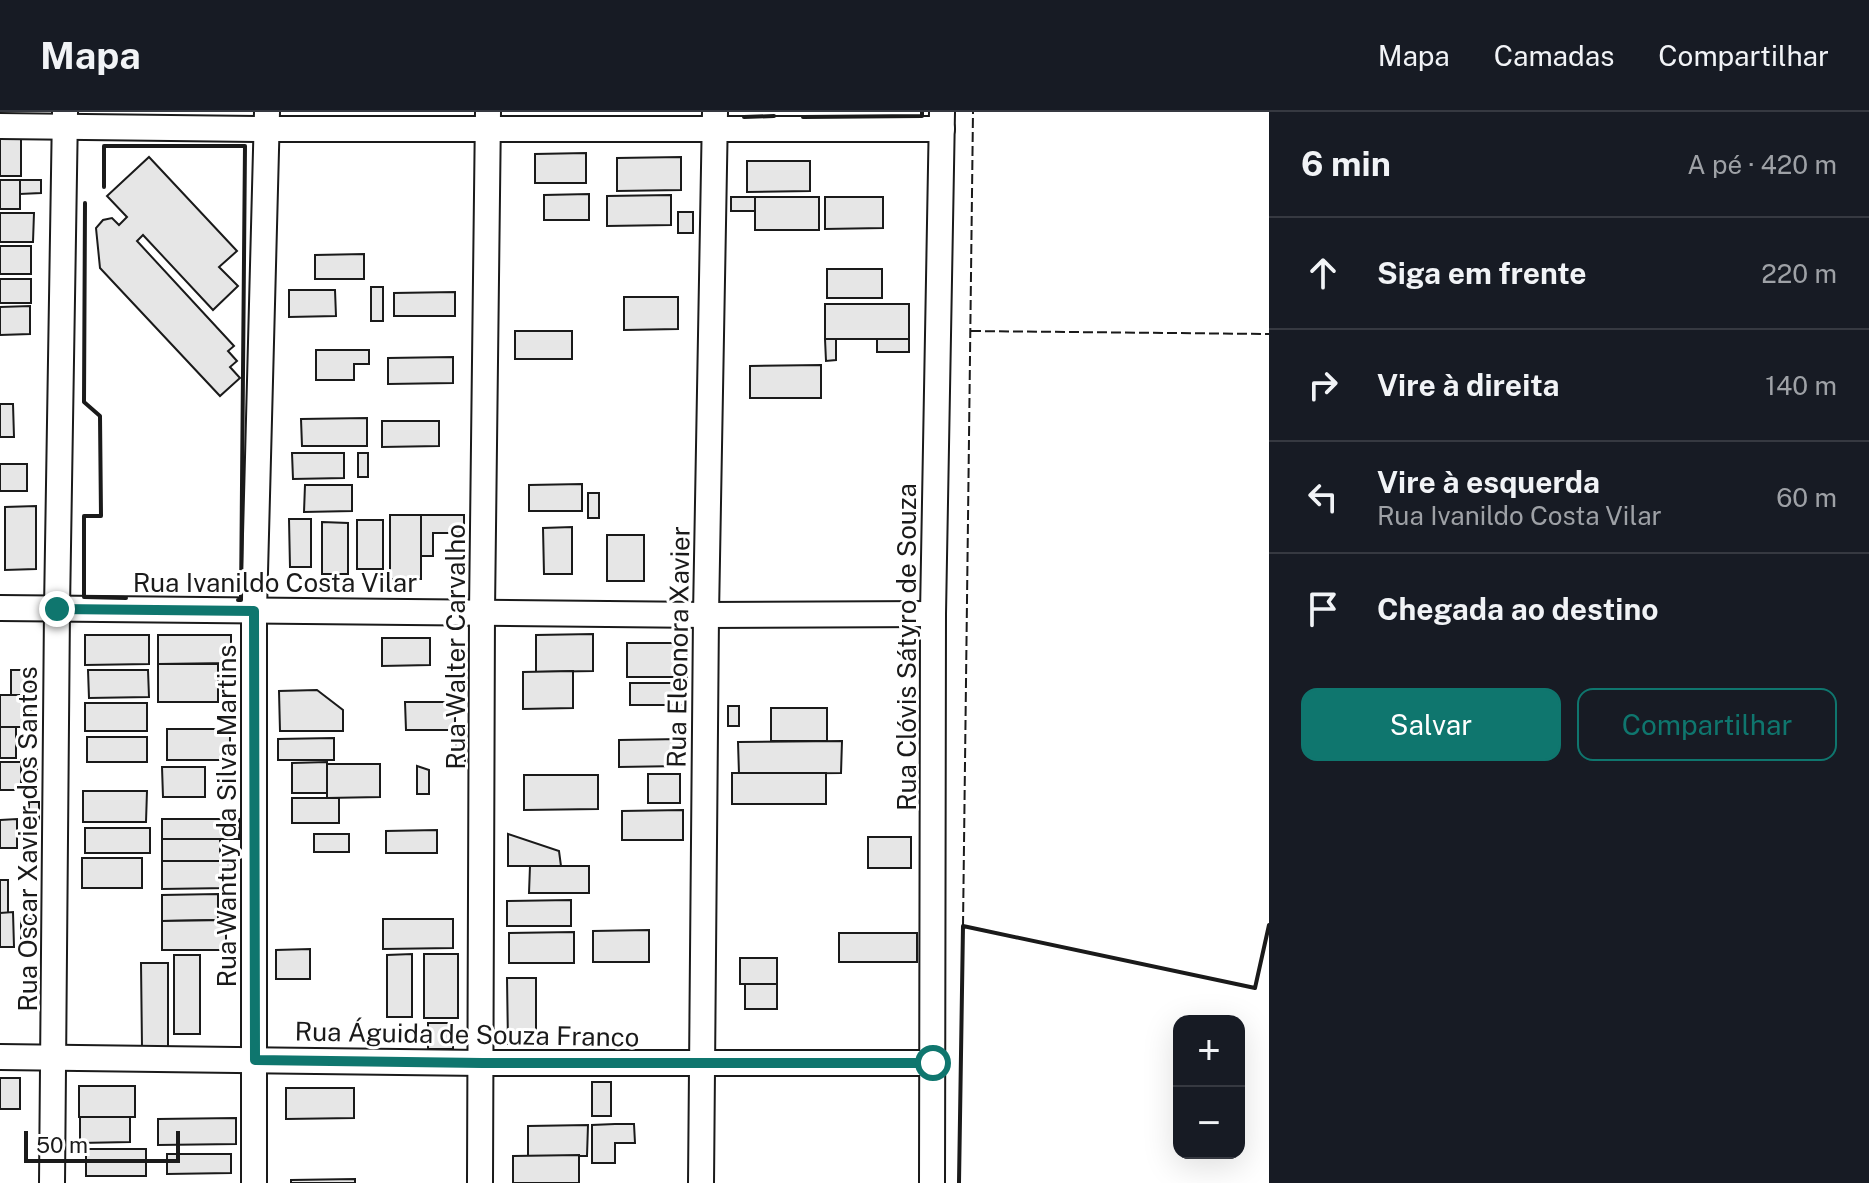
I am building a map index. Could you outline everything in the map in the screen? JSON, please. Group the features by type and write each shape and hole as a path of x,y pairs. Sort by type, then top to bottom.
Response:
{"street":[{"path":"0,126 65,120 942,120"},
{"name":"Rua Oscar Xavier dos Santos","path":"52,1183 65,120"},
{"name":"Rua Walter Carvalho","path":"480,1183 488,120"},
{"name":"Rua Clóvis Sátyro de Souza","path":"932,1183 933,614 942,120"},
{"name":"Rua Wantuy da Silva Martins","path":"254,1183 254,611 267,121"},
{"name":"Rua Eleonora Xavier","path":"701,1183 714,121"},
{"name":"Rua Ivanildo Costa Vilar","path":"0,608 706,615 933,614"},
{"name":"Rua Águida de Souza Franco","path":"0,1057 482,1063 933,1063"}],"building":[{"path":"0,139 21,139 21,176 0,176"},
{"path":"586,153 586,183 535,183 535,154"},
{"path":"149,157 237,251 219,267 238,286 213,310 143,235 137,241 234,346 228,351 237,361 230,367 240,378 220,396 100,268 96,228 103,220 112,218 119,225 127,217 107,196"},
{"path":"681,157 681,190 617,191 617,158"},
{"path":"747,161 810,161 810,191 747,192"},
{"path":"0,180 20,180 20,209 0,209"},
{"path":"20,180 41,180 41,193 20,194"},
{"path":"589,194 589,220 544,220 544,195"},
{"path":"671,195 671,225 607,226 607,196"},
{"path":"731,197 755,197 755,211 731,211"},
{"path":"755,197 819,197 819,230 755,230"},
{"path":"825,197 883,197 883,228 825,229"},
{"path":"678,212 693,212 693,233 678,233"},
{"path":"0,213 34,213 33,242 0,242"},
{"path":"0,246 31,246 31,274 0,274"},
{"path":"364,254 364,279 315,279 315,255"},
{"path":"827,269 882,269 882,298 827,298"},
{"path":"0,279 31,279 31,303 0,303"},
{"path":"371,287 383,287 383,321 371,321"},
{"path":"289,290 335,290 336,316 289,317"},
{"path":"455,292 455,316 394,316 394,293"},
{"path":"624,297 678,297 678,329 624,330"},
{"path":"825,304 909,304 909,339 825,339"},
{"path":"30,306 30,334 0,335 0,307"},
{"path":"515,331 572,331 572,359 515,359"},
{"path":"825,339 836,339 836,360 826,361"},
{"path":"877,339 909,339 909,352 877,352"},
{"path":"316,350 369,350 369,364 354,364 354,380 316,380"},
{"path":"453,357 453,383 388,384 388,358"},
{"path":"821,365 821,398 750,398 750,366"},
{"path":"0,404 13,404 14,437 0,437"},
{"path":"367,418 367,446 302,446 301,419"},
{"path":"382,421 439,421 439,446 382,447"},
{"path":"292,453 344,453 344,478 293,479"},
{"path":"358,453 368,453 368,477 358,477"},
{"path":"0,464 27,464 27,491 0,491"},
{"path":"582,484 582,511 529,511 529,485"},
{"path":"305,485 352,485 352,511 304,512"},
{"path":"588,493 599,493 599,518 588,518"},
{"path":"36,506 36,569 5,570 5,507"},
{"path":"390,515 421,515 421,579 390,579"},
{"path":"421,515 464,515 464,533 433,533 433,556 421,556"},
{"path":"289,519 311,519 311,567 290,567"},
{"path":"357,520 383,520 383,569 357,569"},
{"path":"322,522 348,523 348,574 322,574"},
{"path":"572,527 572,574 544,574 543,528"},
{"path":"607,535 644,535 644,581 607,581"},
{"path":"593,634 593,671 536,672 536,635"},
{"path":"85,635 149,635 149,664 85,665"},
{"path":"158,635 231,635 231,663 158,664"},
{"path":"382,638 430,638 430,665 382,666"},
{"path":"627,643 687,643 687,677 627,677"},
{"path":"158,664 218,664 218,702 158,702"},
{"path":"11,670 31,670 31,695 11,695"},
{"path":"88,670 148,670 149,697 89,698"},
{"path":"573,671 573,708 523,709 523,672"},
{"path":"630,683 683,683 683,705 630,705"},
{"path":"317,690 343,710 343,731 280,731 279,691"},
{"path":"0,695 31,695 31,727 0,727"},
{"path":"405,702 455,702 455,730 406,730"},
{"path":"85,703 147,703 147,731 85,731"},
{"path":"728,706 739,706 739,726 728,726"},
{"path":"771,708 827,708 827,741 771,741"},
{"path":"0,727 16,727 16,758 0,758"},
{"path":"167,729 230,729 230,760 167,760"},
{"path":"456,734 465,734 465,764 456,764"},
{"path":"87,737 147,737 147,762 87,762"},
{"path":"334,738 334,760 278,760 278,739"},
{"path":"681,739 681,766 619,767 619,740"},
{"path":"842,741 841,773 739,774 738,742"},
{"path":"21,760 37,760 37,775 21,774"},
{"path":"0,762 21,762 21,790 0,790"},
{"path":"327,762 327,793 292,793 292,763"},
{"path":"327,764 380,764 380,797 327,798"},
{"path":"417,766 429,770 429,794 417,794"},
{"path":"162,767 205,767 205,797 163,797"},
{"path":"732,773 826,773 826,804 732,804"},
{"path":"648,774 680,774 680,803 648,803"},
{"path":"524,775 598,775 598,809 524,810"},
{"path":"83,791 147,791 146,822 83,822"},
{"path":"292,798 339,798 339,823 292,823"},
{"path":"29,802 39,802 39,819 29,819"},
{"path":"683,810 683,840 622,840 622,811"},
{"path":"17,819 17,848 0,848 0,820"},
{"path":"162,819 239,819 239,839 162,839"},
{"path":"85,828 150,828 150,853 85,853"},
{"path":"437,830 437,853 386,853 386,831"},
{"path":"314,834 349,834 349,852 314,852"},
{"path":"508,834 559,851 561,866 508,866"},
{"path":"868,837 911,837 911,868 868,868"},
{"path":"162,839 220,839 220,861 162,861"},
{"path":"82,858 142,858 142,888 82,888"},
{"path":"162,861 228,861 228,888 162,889"},
{"path":"530,866 589,866 589,893 529,893"},
{"path":"0,880 8,880 8,913 0,913"},
{"path":"218,894 218,920 162,921 162,895"},
{"path":"571,900 571,926 507,926 507,901"},
{"path":"13,912 14,947 0,947 0,913"},
{"path":"21,918 32,918 32,943 21,943"},
{"path":"383,919 453,919 453,948 383,949"},
{"path":"226,920 226,950 162,950 162,921"},
{"path":"649,930 649,962 593,962 593,931"},
{"path":"574,932 574,963 509,963 509,933"},
{"path":"839,933 917,933 917,962 839,962"},
{"path":"310,949 310,979 276,979 276,950"},
{"path":"412,954 412,1017 387,1017 387,955"},
{"path":"424,954 458,954 458,1018 424,1018"},
{"path":"174,955 200,955 200,1034 174,1034"},
{"path":"740,958 777,958 777,984 740,984"},
{"path":"141,963 168,963 168,1047 142,1048"},
{"path":"507,978 536,978 536,1045 508,1044"},
{"path":"745,984 777,984 777,1009 745,1009"},
{"path":"428,1023 453,1023 453,1049 428,1049"},
{"path":"0,1078 20,1078 20,1109 0,1109"},
{"path":"592,1082 611,1082 611,1116 592,1116"},
{"path":"79,1086 135,1086 135,1117 79,1117"},
{"path":"286,1088 354,1088 354,1118 286,1119"},
{"path":"80,1117 130,1117 130,1142 80,1143"},
{"path":"236,1118 236,1144 158,1145 158,1119"},
{"path":"634,1124 635,1143 615,1143 615,1163 592,1163 592,1125"},
{"path":"588,1125 587,1156 528,1156 528,1126"},
{"path":"86,1149 146,1149 146,1176 86,1176"},
{"path":"167,1154 231,1154 231,1173 167,1174"},
{"path":"579,1155 579,1183 513,1183 513,1156"},
{"path":"355,1179 355,1183 291,1183 291,1180"}],"fence":[{"path":"963,926 973,112"},
{"path":"971,331 1269,334"}],"wall":[{"path":"803,117 922,116 922,112"},
{"path":"744,117 774,116"},
{"path":"104,187 104,146 245,146 241,600 238,600"},
{"path":"85,203 84,402 100,416 101,516 84,516 84,597 126,598"},
{"path":"959,1183 963,926 1255,988 1269,925"}],"route":[{"path":"57,609 254,611 255,1060 933,1063"}]}
